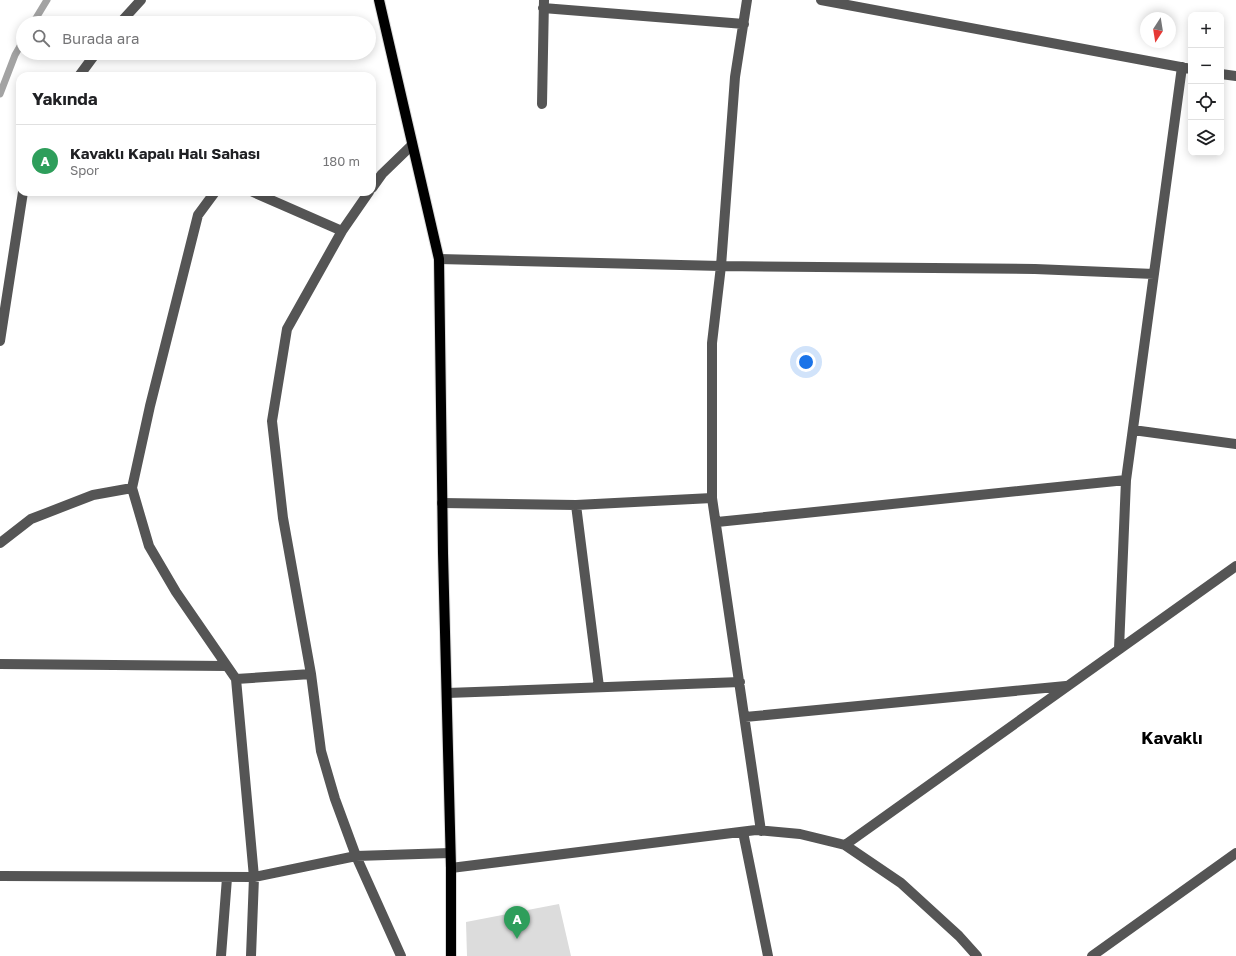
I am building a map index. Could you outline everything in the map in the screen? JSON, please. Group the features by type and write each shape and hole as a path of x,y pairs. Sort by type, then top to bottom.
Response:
{"main road":[{"path":"379,0 439,259 442,503 451,868 451,956"}],"street":[{"path":"126,16 141,0"},
{"path":"747,0 735,76 721,266 712,343 712,498 717,522 761,831"},
{"path":"821,0 1186,68 1154,274 1126,480 1119,649"},
{"path":"542,104 544,4 744,24"},
{"path":"81,72 91,60"},
{"path":"1224,74 1236,76"},
{"path":"376,182 382,174 412,145"},
{"path":"0,341 22,196"},
{"path":"211,196 198,214 150,406 132,488 149,546 176,592 236,679 254,878 251,956"},
{"path":"263,196 342,231"},
{"path":"366,196 342,231 287,329 272,420 282,518 311,674 321,751 334,799 356,856 401,956"},
{"path":"439,259 721,266 1035,269 1154,274"},
{"path":"1133,430 1236,444"},
{"path":"717,522 1126,480"},
{"path":"0,542 31,519 93,495 132,488"},
{"path":"442,503 576,505 712,498"},
{"path":"576,505 599,687"},
{"path":"845,845 1236,566"},
{"path":"0,664 228,666"},
{"path":"236,679 311,674"},
{"path":"446,693 740,682"},
{"path":"745,717 1067,686"},
{"path":"451,868 743,832 761,831 800,834 845,845 901,883 959,936 977,956"},
{"path":"743,832 768,956"},
{"path":"0,876 254,878 356,856 450,853"},
{"path":"1092,956 1236,853"},
{"path":"220,956 227,878"}],"shaded area":[{"path":"559,904 571,956 467,956 466,922"}],"waterway":[{"path":"37,16 47,0"},
{"path":"0,94 16,53"}],"place":[{"name":"Kavaklı Kapalı Halı Sahası","path":"517,939"}],"district":[{"name":"Kavaklı","path":"1172,737"}]}
